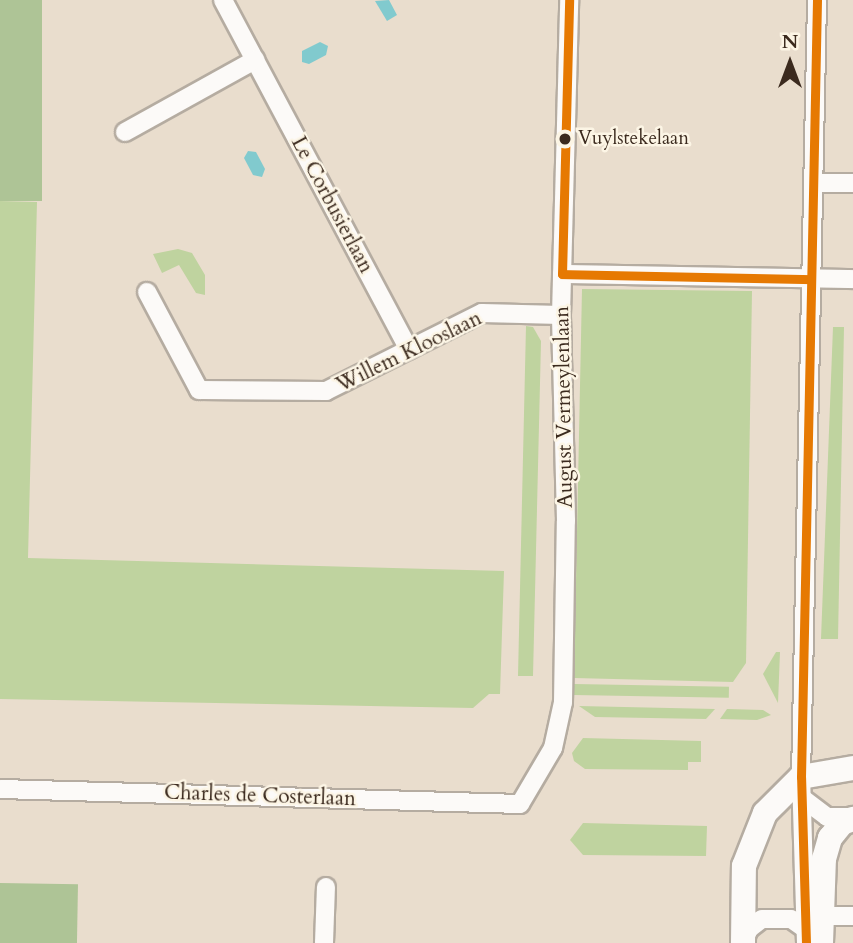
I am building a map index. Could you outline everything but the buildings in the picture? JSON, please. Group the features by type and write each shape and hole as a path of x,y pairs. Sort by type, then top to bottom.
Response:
{"main road":[{"path":"743,943 749,847 765,813 802,788 853,768"},
{"path":"813,933 824,859 830,838 842,823 853,818"}],"street":[{"name":"Le Corbusierlaan","path":"223,0 409,350"},
{"name":"August Vermeylenlaan","path":"520,804 553,748 563,702 566,521 561,314 569,0"},
{"path":"813,933 802,788 817,0"},
{"path":"125,132 255,60"},
{"path":"813,183 853,183"},
{"path":"562,274 853,279"},
{"name":"Willem Klooslaan","path":"147,292 199,390 326,391 482,313 561,314"},
{"path":"802,788 827,817 853,818"},
{"name":"Charles de Costerlaan","path":"0,789 520,804"},
{"path":"324,943 326,887"},
{"path":"813,933 853,916"},
{"path":"743,943 749,929 762,919 791,919 813,933"}],"green space":[{"path":"0,0 42,0 42,201 0,201"},
{"path":"0,201 37,202 28,558 504,571 500,694 489,694 473,708 0,699"},
{"path":"178,249 192,253 205,275 205,295 196,293 179,265 162,273 153,254"},
{"path":"582,289 752,291 746,663 733,682 574,678"},
{"path":"526,326 533,327 541,341 533,676 518,676"},
{"path":"833,327 844,327 838,639 821,639"},
{"path":"776,652 780,652 778,703 763,674"},
{"path":"574,684 729,687 729,698 574,695"},
{"path":"579,706 715,709 706,719 595,717"},
{"path":"727,709 763,710 771,715 757,720 720,719"},
{"path":"583,738 701,741 701,762 688,762 688,770 585,769 574,761 572,753"},
{"path":"583,823 707,826 706,856 583,855 570,840"},
{"path":"0,883 78,884 77,943 0,943"}],"water":[{"path":"389,0 397,15 387,21 375,1"},
{"path":"320,42 328,46 326,55 309,64 302,62 302,51"},
{"path":"248,151 256,152 265,169 262,177 253,175 244,158"}],"transit line":[{"path":"562,274 569,0"},
{"path":"806,943 801,777 817,0"},
{"path":"562,274 810,279"}],"place":[{"name":"Vuylstekelaan","path":"565,139"}]}
